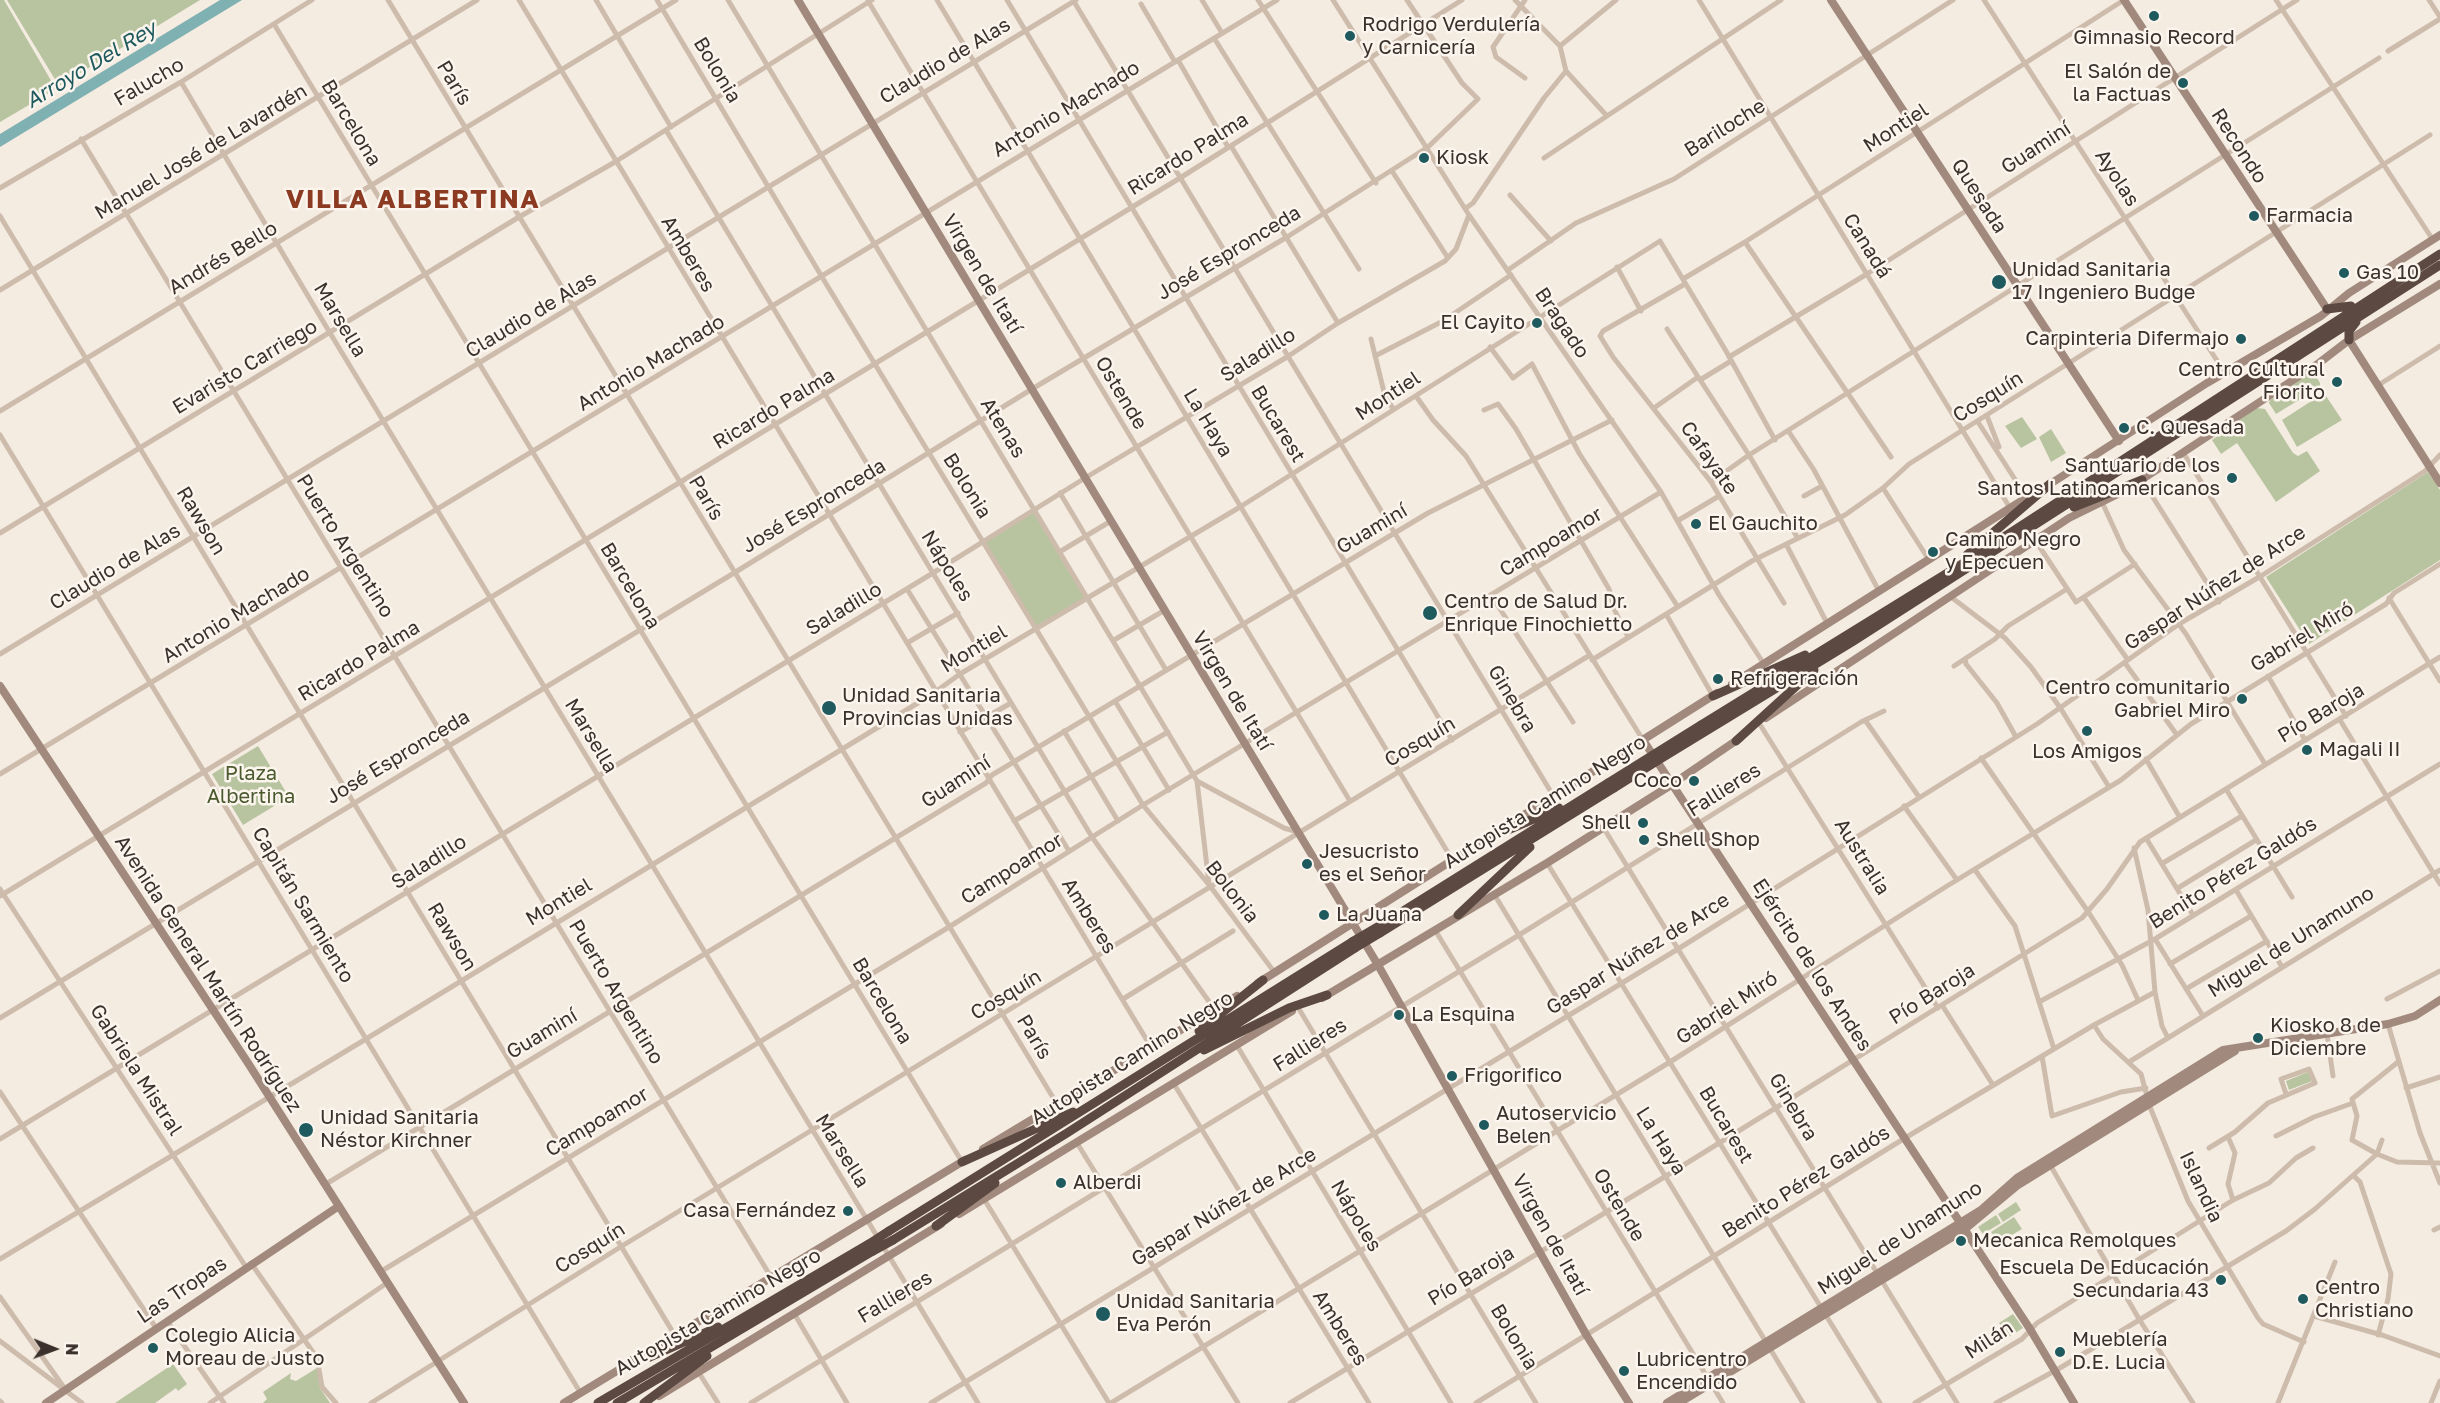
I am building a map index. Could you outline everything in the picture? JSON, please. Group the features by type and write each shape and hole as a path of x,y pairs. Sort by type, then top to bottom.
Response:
{"highway":[{"name":"Autopista Camino Negro","path":"617,1403 788,1303 1167,1057 1354,945 1608,786 1852,642 2024,533 2366,306 2440,254"},
{"name":"Autopista Camino Negro","path":"1704,728 2366,306 2440,265"},
{"path":"2327,309 2366,306"},
{"path":"2349,340 2351,327 2366,306"},
{"path":"2024,533 2087,500 2142,480"},
{"path":"1902,601 1974,549 2050,484"},
{"path":"1713,696 1794,661 1866,624"},
{"path":"1736,741 1794,687 1852,642"},
{"path":"1489,838 1608,786"},
{"name":"Autopista Camino Negro","path":"1378,930 1576,812 1608,786"},
{"path":"1458,915 1513,860 1576,812"},
{"name":"Autopista Camino Negro","path":"891,1235 1067,1132 1172,1066 1354,945"},
{"path":"1167,1057 1263,980"},
{"path":"1172,1066 1288,1008 1327,995"},
{"path":"962,1162 1097,1102"},
{"path":"936,1226 1067,1132"},
{"name":"Autopista Camino Negro","path":"598,1403 753,1311 871,1248"},
{"path":"645,1403 717,1349 788,1303"},
{"path":"630,1361 650,1357 753,1311"}],"street":[{"name":"Falucho","path":"0,188 182,82 312,0"},
{"name":"París","path":"388,0 1057,1104"},
{"name":"Manuel José de Lavardén","path":"0,290 127,215 477,0"},
{"name":"Amberes","path":"519,0 667,249 776,425 1151,1047"},
{"name":"Nápoles","path":"596,0 772,307 1092,837 1154,921 1215,1010"},
{"name":"Bolonia","path":"657,0 822,277 1143,805 1210,886 1275,973"},
{"name":"Andrés Bello","path":"0,411 676,0"},
{"name":"Atenas","path":"728,0 1196,779 1210,886"},
{"name":"Virgen de Itatí","path":"798,0 1402,1005 1587,1336 1629,1403"},
{"name":"La Haya","path":"937,0 1240,507 1401,771 1453,862"},
{"name":"Bucarest","path":"1007,0 1077,120 1452,740"},
{"name":"Claudio de Alas","path":"0,654 1074,0"},
{"name":"Ginebra","path":"1074,0 1554,797"},
{"path":"1202,0 1222,33"},
{"path":"1258,0 1376,183"},
{"name":"Antonio Machado","path":"0,774 533,453 976,180 1276,0"},
{"name":"Bragado","path":"1334,0 1469,215 1565,350 1587,388 1612,420 1661,492 1714,585 1764,664"},
{"path":"1407,0 1425,24"},
{"name":"Ricardo Palma","path":"1,893 205,773 680,484 1180,178 1462,0"},
{"path":"1515,0 1560,46 1566,71 1607,116"},
{"path":"1525,0 1493,47 1496,57 1525,78"},
{"path":"1560,46 1616,0"},
{"name":"Canadá","path":"1699,0 2010,508"},
{"path":"1544,158 1781,0"},
{"name":"Quesada","path":"1831,0 2119,441"},
{"name":"Bariloche","path":"1375,356 1443,321 1576,223 1665,184 1953,0"},
{"name":"Ayolas","path":"1984,0 2225,373"},
{"name":"Montiel","path":"1600,336 1603,331 1641,311 2124,0"},
{"name":"Recondo","path":"2124,0 2327,309"},
{"path":"564,1403 674,1334 1215,1010 1354,924 1827,623 2225,373 2313,321 2327,309 2437,237 2384,163 2276,0"},
{"name":"Guaminí","path":"1654,408 2297,0"},
{"path":"2388,51 2440,18 2429,0"},
{"name":"Evaristo Carriego","path":"0,533 519,217 669,129 870,1"},
{"name":"Ostende","path":"870,1 1028,269 1350,801"},
{"path":"1141,4 1338,323"},
{"name":"Barcelona","path":"274,24 962,1162"},
{"name":"José Espronceda","path":"0,1017 734,573 1032,389 1235,269 1376,183 1428,147 1478,101 1457,76 1425,24"},
{"path":"1214,38 1359,269"},
{"path":"1711,482 1749,455 1789,432 1847,393 1914,353 2379,58"},
{"path":"1466,208 1473,203 1544,98 1566,71"},
{"name":"Marsella","path":"182,82 490,599 978,1403"},
{"name":"Cosquín","path":"371,1403 436,1360 1546,681 1628,637 1757,558 1839,517 1883,488 1909,464 2430,135"},
{"name":"Puerto Argentino","path":"81,139 771,1277"},
{"path":"1392,171 1448,258 1456,249 1469,215"},
{"path":"1510,195 1551,240"},
{"name":"Rawson","path":"0,216 674,1334"},
{"name":"Montiel","path":"0,1259 841,750 960,674 1240,507 1539,315 1660,241 1684,282"},
{"path":"1745,243 1891,458"},
{"name":"Saladillo","path":"0,1139 1448,258"},
{"path":"1617,267 1641,311"},
{"path":"1684,282 1775,440"},
{"path":"645,1403 795,1315 936,1226 1077,1143 1236,1044 1327,995 1546,863 1671,785 1759,723 2035,540 2069,518 2142,480 2184,454 2319,363 2349,340 2440,284"},
{"path":"1667,329 1749,455 1797,537"},
{"name":"Cafayate","path":"1600,336 1613,357 1711,482 1784,603"},
{"path":"1371,339 1384,392 1394,409"},
{"path":"2349,340 2440,483"},
{"path":"2377,386 2440,345"},
{"path":"1490,347 1513,378 1532,364 1572,439 1619,517 1678,607"},
{"name":"Ejército de los Andes","path":"1416,396 1433,420 1462,450 1671,785 1699,823 1855,1060 2030,1329 2074,1403"},
{"path":"1484,410 1498,404 1533,459 1609,589 1615,611 1628,637"},
{"path":"1987,416 2001,454"},
{"name":"Guaminí","path":"326,1184 895,838 1064,731 1395,533 1533,459 1612,420"},
{"path":"1978,422 2001,454 2027,498"},
{"path":"1789,432 1822,486 1880,591"},
{"name":"Capitán Sarmiento","path":"0,435 580,1392"},
{"path":"2184,454 2346,716"},
{"name":"Gaspar Núñez de Arce","path":"931,1403 1678,949 2061,709 2179,624 2261,576 2429,465 2440,455"},
{"path":"2142,480 2219,602"},
{"path":"1804,496 1822,486"},
{"path":"1883,488 1929,560"},
{"name":"Campoamor","path":"380,1272 949,927 1143,805 1169,790 1196,779 1245,744 1661,492"},
{"path":"1060,493 1166,670"},
{"path":"1679,520 1719,496"},
{"path":"2102,502 2120,544 2179,624 2265,764"},
{"path":"1061,551 1111,521"},
{"path":"2035,540 2076,602 2135,564"},
{"path":"1786,544 1827,623"},
{"name":"Gabriel Miró","path":"1110,1403 1670,1062 1957,880 2109,787 2177,735 2386,604 2390,598 2440,564"},
{"path":"907,589 1070,851"},
{"path":"1954,666 2008,626 2067,589"},
{"path":"1491,595 1573,722"},
{"path":"1951,597 2000,634 2031,667 2061,709 2109,787"},
{"path":"2084,598 2177,735"},
{"path":"2390,598 2440,681"},
{"path":"1114,640 1165,610"},
{"path":"907,644 958,613"},
{"path":"1666,614 1713,696"},
{"name":"Pío Baroja","path":"1290,1403 1606,1213 2025,955 2089,913 2134,848 2146,838 2440,657"},
{"path":"1965,659 1966,664 1997,703 2016,737"},
{"path":"2268,676 2305,740"},
{"name":"Avenida General Martín Rodríguez","path":"0,686 326,1184 464,1403"},
{"path":"1115,701 1169,790"},
{"path":"960,732 1011,703"},
{"name":"Fallieres","path":"751,1403 1325,1054 1865,720 1884,711"},
{"path":"1865,720 1919,797"},
{"path":"2340,720 2440,884"},
{"name":"Australia","path":"1759,723 1993,1086"},
{"path":"1064,731 1118,821"},
{"path":"1014,821 1168,732"},
{"path":"1981,758 2036,833 2089,913 2119,960 2138,1000"},
{"path":"2146,759 2179,816"},
{"name":"Benito Pérez Galdós","path":"2039,1002 2153,940 2440,764"},
{"path":"1196,779 1284,828 1299,832"},
{"path":"2226,789 2292,897"},
{"path":"1904,806 1957,880"},
{"path":"2163,863 2242,816"},
{"name":"Ginebra","path":"1603,827 1956,1403"},
{"path":"2146,838 2193,915"},
{"path":"2178,888 2256,840"},
{"path":"2134,848 2153,940 2155,992 2162,1026 2168,1038"},
{"name":"Bucarest","path":"1546,863 1880,1403"},
{"path":"1976,870 2013,921 2054,1048"},
{"name":"Miguel de Unamuno","path":"2129,1062 2440,870"},
{"path":"2236,890 2282,967"},
{"name":"Gabriela Mistral","path":"1,893 173,1154 249,1265 317,1358 324,1392 336,1403"},
{"name":"La Haya","path":"1494,894 1803,1403"},
{"path":"2170,964 2251,916"},
{"name":"Ostende","path":"1435,930 1723,1403"},
{"path":"1123,999 1233,931"},
{"path":"2153,940 2203,1016"},
{"path":"2186,989 2267,941"},
{"path":"2387,999 2440,971"},
{"name":"Benito Pérez Galdós","path":"1476,1403 1905,1138 2094,1024 2155,992"},
{"name":"Miguel de Unamuno","path":"1667,1403 1823,1312 1962,1226 2010,1182 2048,1162 2223,1050 2388,1024 2415,1016 2440,1000"},
{"name":"Bolonia","path":"1299,1009 1536,1403"},
{"name":"Islandia","path":"2094,1024 2103,1039 2141,1074 2148,1100 2188,1201 2224,1266 2259,1321 2304,1342"},
{"path":"2388,1024 2406,1088 2440,1183"},
{"path":"2327,1034 2333,1076"},
{"name":"Nápoles","path":"1236,1044 1262,1091 1451,1403"},
{"path":"2042,1056 2052,1116 2121,1092 2146,1088"},
{"path":"2398,1062 2354,1095 2353,1103 2357,1116 2351,1138 2376,1154 2397,1162 2440,1163"},
{"path":"2210,1148 2228,1137 2268,1103 2315,1083 2309,1069 2281,1079 2286,1094"},
{"path":"2406,1088 2440,1077"},
{"name":"Amberes","path":"1174,1084 1369,1403"},
{"path":"0,1092 156,1328"},
{"path":"2276,1136 2314,1117 2353,1103"},
{"path":"2228,1137 2235,1153 2228,1184 2233,1200"},
{"path":"1996,1403 2301,1221 2376,1154 2382,1140"},
{"path":"1077,1143 1238,1403"},
{"name":"Milán","path":"1915,1403 2022,1339 2030,1329 2233,1200 2269,1183 2296,1158 2313,1148"},
{"path":"2048,1162 2139,1319 2193,1403"},
{"path":"2354,1176 2360,1182 2391,1274 2388,1299 2378,1335"},
{"path":"984,1199 1110,1403"},
{"name":"Las Tropas","path":"46,1403 339,1206"},
{"path":"2278,1403 2335,1262"},
{"path":"210,1403 387,1283"},
{"path":"0,1297 65,1389"},
{"path":"795,1315 847,1403"},
{"path":"2314,1316 2440,1356"},
{"path":"167,1321 224,1403"},
{"path":"0,1341 82,1403"},
{"path":"699,1373 718,1403"},
{"name":"Miguel de Unamuno","path":"1679,1403 1709,1380"},
{"path":"2431,1403 2440,1382"}],"green space":[{"path":"0,0 4,0 56,89 0,122"},
{"path":"7,0 200,0 59,86"},
{"path":"2310,373 2314,373 2320,387 2276,414 2269,403 2270,400"},
{"path":"2324,393 2342,420 2297,447 2282,420"},
{"path":"2256,408 2265,409 2293,453 2298,456 2307,451 2320,471 2276,502 2237,443 2221,454 2212,440"},
{"path":"2022,417 2037,439 2021,448 2005,426"},
{"path":"2051,429 2066,453 2051,462 2039,437"},
{"path":"2428,472 2440,490 2440,560 2309,644 2266,577"},
{"path":"1035,509 1087,597 1037,628 984,541"},
{"name":"Plaza Albertina","path":"258,746 289,797 243,825 212,774"},
{"path":"2308,1072 2312,1081 2289,1090 2286,1081"},
{"path":"2016,1202 2021,1210 2003,1222 1998,1214"},
{"path":"1996,1215 2001,1223 1983,1234 1978,1227"},
{"path":"2014,1217 2022,1229 1998,1243 1991,1232"},
{"path":"2013,1314 2023,1328 2009,1337 1999,1323"},
{"path":"173,1364 187,1384 178,1391 176,1388 155,1403 115,1403"},
{"path":"317,1368 320,1388 330,1403 263,1403 267,1399 263,1392 291,1373 290,1379 296,1381"}],"water":[{"path":"220,0 242,0 0,147 0,134"}],"place":[{"name":"Gimnasio Record","path":"2154,16"},
{"name":"Rodrigo Verdulería y Carnicería","path":"1350,36"},
{"name":"El Salón de la Factuas","path":"2183,83"},
{"name":"Kiosk","path":"1424,158"},
{"name":"Farmacia","path":"2254,216"},
{"name":"Gas 10","path":"2344,273"},
{"name":"Unidad Sanitaria 17 Ingeniero Budge","path":"1999,282"},
{"name":"El Cayito","path":"1537,323"},
{"name":"Carpinteria Difermajo","path":"2241,339"},
{"name":"Centro Cultural Fiorito","path":"2337,382"},
{"name":"C. Quesada","path":"2124,428"},
{"name":"Santuario de los Santos Latinoamericanos","path":"2232,478"},
{"name":"El Gauchito","path":"1696,524"},
{"name":"Camino Negro y Epecuen","path":"1933,552"},
{"name":"Centro de Salud Dr. Enrique Finochietto","path":"1430,613"},
{"name":"Refrigeración","path":"1718,679"},
{"name":"Centro comunitario Gabriel Miro","path":"2242,699"},
{"name":"Unidad Sanitaria Provincias Unidas","path":"829,708"},
{"name":"Los Amigos","path":"2087,731"},
{"name":"Magali II","path":"2307,750"},
{"name":"Coco","path":"1694,781"},
{"name":"Shell","path":"1643,823"},
{"name":"Shell Shop","path":"1644,840"},
{"name":"Jesucristo es el Señor","path":"1307,864"},
{"name":"La Juana","path":"1324,915"},
{"name":"La Esquina","path":"1399,1015"},
{"name":"Kiosko 8 de Diciembre","path":"2258,1038"},
{"name":"Frigorifico","path":"1452,1076"},
{"name":"Autoservicio Belen","path":"1484,1125"},
{"name":"Unidad Sanitaria Néstor Kirchner","path":"306,1130"},
{"name":"Alberdi","path":"1061,1183"},
{"name":"Casa Fernández","path":"848,1211"},
{"name":"Mecanica Remolques","path":"1961,1241"},
{"name":"Escuela De Educación Secundaria 43","path":"2221,1280"},
{"name":"Centro Christiano","path":"2303,1299"},
{"name":"Unidad Sanitaria Eva Perón","path":"1103,1314"},
{"name":"Colegio Alicia Moreau de Justo","path":"153,1348"},
{"name":"Mueblería D.E. Lucia","path":"2060,1352"},
{"name":"Lubricentro Encendido","path":"1624,1371"}],"district":[{"name":"VILLA ALBERTINA","path":"413,200"}],"water label":[{"name":"Arroyo Del Rey","path":"91,65"}]}
